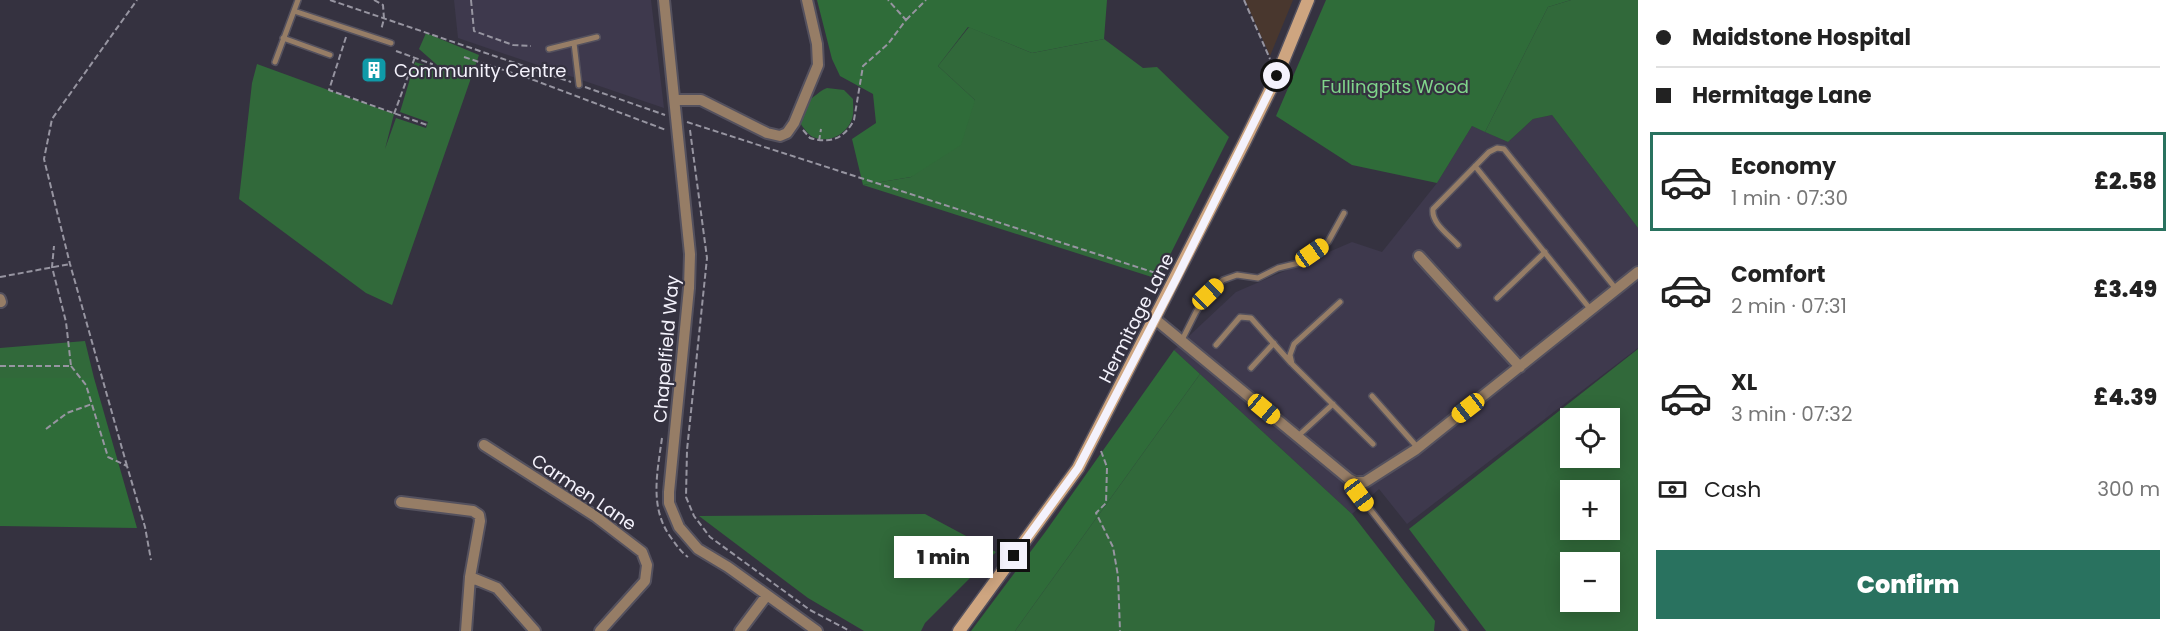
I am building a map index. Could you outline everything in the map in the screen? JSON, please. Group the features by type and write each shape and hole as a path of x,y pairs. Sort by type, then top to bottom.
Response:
{"main road":[{"name":"Hermitage Lane","path":"959,631 1078,468 1176,279 1277,76 1308,0"}],"street":[{"name":"Chapelfield Way","path":"664,0 690,271 669,503 679,527 698,549 728,567 817,631"},
{"path":"675,100 701,100 774,135 780,136 787,133 794,123 818,65 817,44 807,0"},
{"path":"1419,256 1520,367"},
{"path":"1155,319 1349,479 1355,482 1365,482 1418,448 1638,272"},
{"name":"Carmen Lane","path":"484,445 595,516 642,552 647,565 645,581 600,631"},
{"path":"401,502 472,511 479,515 480,521 470,577 466,631"},
{"path":"470,577 497,588 535,631"},
{"path":"740,631 767,595"}],"lane":[{"path":"274,62 298,0"},
{"path":"294,11 391,43"},
{"path":"549,49 597,37"},
{"path":"283,38 330,55"},
{"path":"574,43 579,85"},
{"path":"1458,245 1436,221 1432,214 1433,208 1490,152 1497,148 1504,149 1616,289"},
{"path":"1475,166 1591,310"},
{"path":"1182,340 1208,294 1223,280 1237,275 1258,278 1278,268 1299,263 1328,242 1344,213"},
{"path":"1497,298 1545,252"},
{"path":"1292,364 1290,355 1294,344 1340,302"},
{"path":"1216,345 1240,317 1251,318 1292,364 1373,444"},
{"path":"1251,368 1274,344"},
{"path":"1372,396 1418,448"},
{"path":"1297,436 1333,404"},
{"path":"1355,482 1359,495 1464,631"}],"path":[{"path":"137,0 52,119 44,159 70,264 145,527 151,560"},
{"path":"330,0 689,123 1176,279"},
{"path":"374,0 383,5"},
{"path":"379,39 384,19 381,0"},
{"path":"471,0 474,31 513,45 531,46"},
{"path":"888,0 906,20"},
{"path":"794,123 800,125 810,138 819,141 838,138 850,128 854,120 863,66 888,44 906,20 926,0"},
{"path":"1245,0 1277,76"},
{"path":"349,29 329,90 427,125"},
{"path":"391,43 390,48 432,64 431,67"},
{"path":"394,114 415,57"},
{"path":"464,57 531,79 666,130"},
{"path":"689,123 707,258 687,450 686,497 688,505 710,537 810,610 850,631"},
{"path":"819,141 821,129"},
{"path":"54,246 52,267 66,322 70,366 86,385 108,457 127,466"},
{"path":"0,277 70,264"},
{"path":"0,366 70,366"},
{"path":"46,429 67,413 92,404"},
{"path":"1092,442 1100,448 1107,467 1106,503 1096,513 1113,547 1118,576 1120,631"}],"shaded area":[{"path":"454,0 651,0 664,108 458,38"},
{"path":"1245,0 1293,0 1270,56"},
{"path":"1552,115 1638,228 1638,348 1407,524 1379,489 1352,514 1174,350 1236,292 1352,242 1382,252 1437,183 1472,126 1508,142 1533,119"}],"green space":[{"path":"817,0 1107,0 1104,39 1032,53 968,27 938,66 975,100 961,145 911,177 863,185 852,139 876,123 873,94 840,76 832,59"},
{"name":"Fullingpits Wood","path":"1326,0 1571,0 1548,7 1485,132 1472,126 1437,183 1352,165 1276,116"},
{"path":"1571,0 1638,0 1638,228 1552,115 1533,119 1508,142 1485,132 1548,7"},
{"path":"969,27 1032,53 1104,39 1143,68 1157,67 1229,137 1158,279 863,185 911,177 975,100 938,66"},
{"path":"426,33 479,55 392,305 366,293 239,199 252,83 257,64 394,114 385,149 396,118 426,128 428,122 400,112 415,62 444,71 419,49"},
{"path":"827,88 844,90 853,99 853,116 850,124 842,133 831,138 819,139 809,134 800,123 808,100"},
{"path":"85,341 94,378 0,378 0,348"},
{"path":"1638,349 1638,631 1486,631 1409,529 1560,410 1560,468 1620,468 1620,408 1563,408"},
{"path":"1174,350 1200,374 1015,631 971,631 1046,531"},
{"path":"1200,374 1352,514 1435,621 1434,631 1015,631"},
{"path":"0,378 94,378 137,528 0,526"},
{"path":"925,514 996,552 925,623 921,631 864,631 808,598 699,516"}],"place":[{"name":"Community Centre","path":"374,70"}],"route":[{"path":"1014,556 1078,468 1176,279 1277,76"}]}
